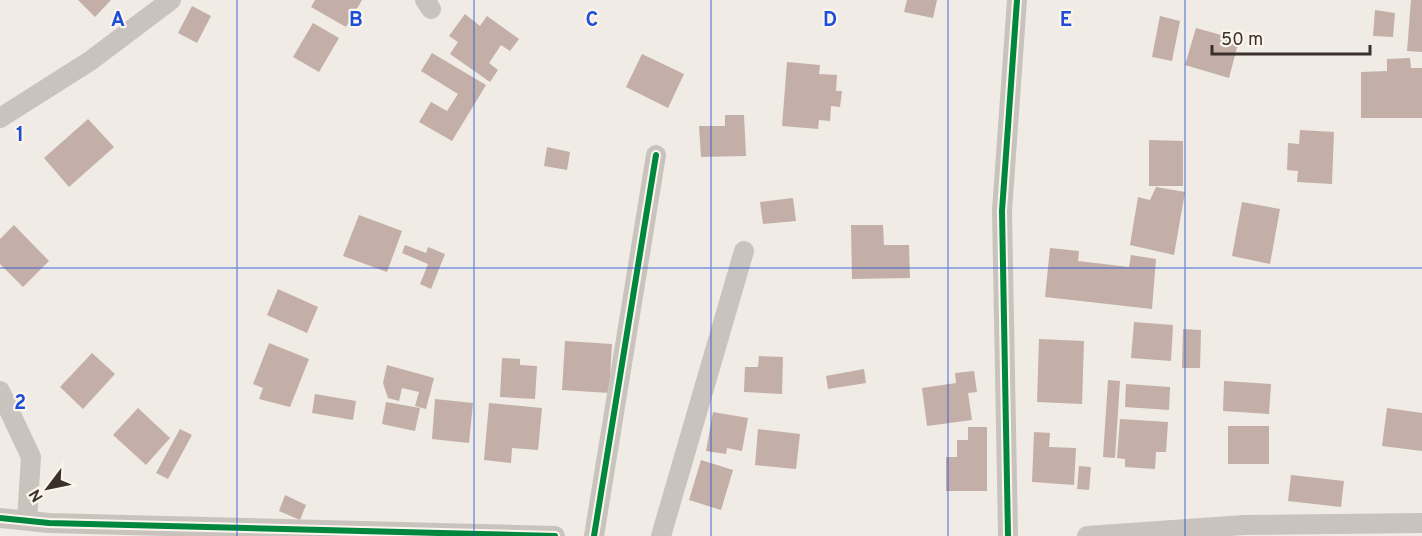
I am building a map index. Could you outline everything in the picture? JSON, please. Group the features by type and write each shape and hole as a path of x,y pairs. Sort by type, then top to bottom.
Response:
{"street":[{"path":"0,118 90,61 171,0"},
{"path":"1008,536 1002,211 1017,0"},
{"path":"594,536 656,155"},
{"path":"660,536 744,251"},
{"path":"0,391 31,457 27,520"},
{"path":"0,518 27,520 49,530 555,536"},
{"path":"1087,536 1244,525 1422,522"}],"building":[{"path":"78,0 111,0 95,17"},
{"path":"315,0 362,0 346,27 311,7"},
{"path":"907,0 937,0 933,18 904,12"},
{"path":"1411,0 1422,0 1422,52 1407,51"},
{"path":"192,6 211,16 197,43 178,33"},
{"path":"1375,10 1395,13 1393,37 1373,36"},
{"path":"465,14 480,26 487,16 519,39 510,51 501,45 489,63 498,70 490,82 450,54 458,42 449,36"},
{"path":"1160,16 1180,21 1172,61 1152,57"},
{"path":"313,23 339,38 319,72 293,57"},
{"path":"1196,28 1239,40 1229,78 1185,65"},
{"path":"432,53 486,85 452,141 419,122 431,102 447,111 458,94 421,71"},
{"path":"642,54 684,74 668,108 626,87"},
{"path":"1410,58 1411,68 1422,68 1422,118 1361,118 1361,72 1387,71 1387,59"},
{"path":"787,62 820,65 819,74 837,75 836,91 842,91 840,107 831,106 830,121 819,120 818,129 782,126"},
{"path":"725,115 744,115 746,156 701,157 699,126 725,126"},
{"path":"88,119 114,147 69,187 44,158"},
{"path":"1300,130 1334,132 1332,184 1297,182 1298,171 1287,170 1288,143 1299,144"},
{"path":"1149,140 1183,141 1183,186 1149,186"},
{"path":"547,147 570,152 567,170 544,166"},
{"path":"1156,187 1185,192 1174,255 1130,245 1138,197 1150,200"},
{"path":"793,198 796,221 763,224 760,202"},
{"path":"1242,202 1280,209 1270,264 1232,256"},
{"path":"359,215 402,231 387,272 343,256"},
{"path":"14,225 49,261 23,287 0,264 0,239"},
{"path":"851,225 883,225 884,245 909,245 910,278 852,279"},
{"path":"405,245 426,253 428,247 445,254 431,289 420,284 428,264 402,253"},
{"path":"1050,248 1079,251 1078,261 1129,267 1131,255 1156,259 1152,309 1045,297"},
{"path":"278,289 318,307 307,333 267,315"},
{"path":"1134,322 1173,325 1171,361 1131,358"},
{"path":"1183,329 1201,330 1200,368 1182,368"},
{"path":"1039,339 1084,341 1082,404 1037,402"},
{"path":"565,341 612,344 609,393 562,390"},
{"path":"269,343 309,359 290,407 259,399 263,388 253,384"},
{"path":"92,353 115,374 83,409 60,387"},
{"path":"759,356 783,357 782,394 744,392 745,367 758,367"},
{"path":"502,358 520,359 520,365 537,366 535,399 500,397"},
{"path":"387,365 434,378 426,409 415,406 419,392 402,388 399,401 388,398 383,383"},
{"path":"864,369 866,383 828,389 826,376"},
{"path":"974,371 977,392 968,393 972,420 927,426 922,388 956,383 955,373"},
{"path":"1108,380 1120,381 1115,458 1103,457"},
{"path":"1224,381 1271,384 1269,414 1223,411"},
{"path":"1126,384 1170,387 1169,410 1125,407"},
{"path":"315,394 356,401 353,420 312,413"},
{"path":"435,399 473,403 469,443 432,439"},
{"path":"386,402 420,408 415,431 382,424"},
{"path":"489,403 542,408 538,450 512,448 511,463 484,460"},
{"path":"138,408 170,438 146,465 113,435"},
{"path":"1387,408 1422,413 1422,451 1382,446"},
{"path":"713,412 748,418 742,451 727,448 726,454 706,451"},
{"path":"1120,419 1168,422 1166,452 1156,452 1155,469 1125,467 1125,459 1117,458"},
{"path":"1228,426 1269,426 1269,464 1228,464"},
{"path":"968,427 987,427 987,491 946,491 946,457 957,457 957,440 968,440"},
{"path":"180,429 192,435 168,479 156,473"},
{"path":"758,429 800,434 796,469 755,465"},
{"path":"1034,432 1050,433 1049,447 1076,448 1074,485 1032,482"},
{"path":"701,460 733,470 721,510 689,500"},
{"path":"1079,466 1091,467 1089,490 1077,489"},
{"path":"1291,475 1344,481 1341,507 1288,501"},
{"path":"285,495 306,505 300,520 279,511"}],"cycle path":[{"path":"1008,536 1002,211 1017,0"},
{"path":"594,536 656,155"},
{"path":"0,518 49,523 555,536"}]}
